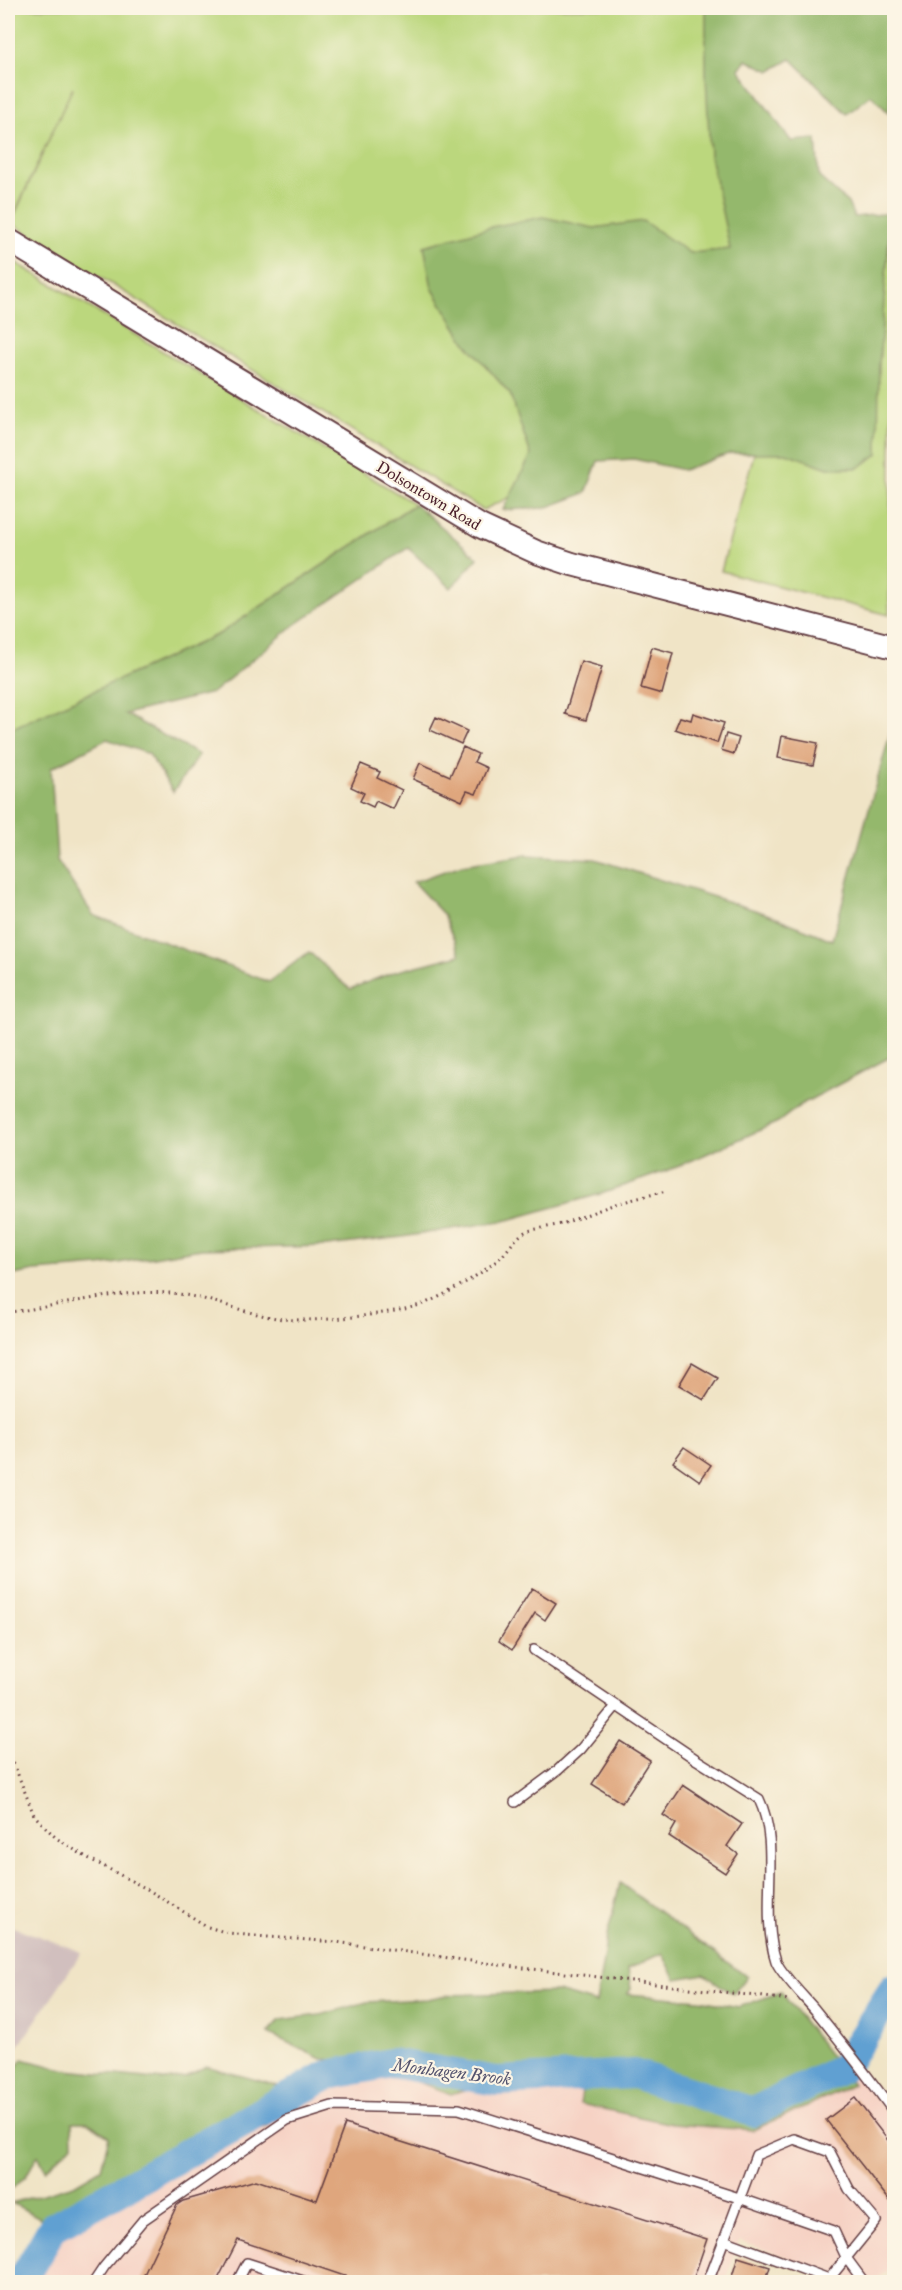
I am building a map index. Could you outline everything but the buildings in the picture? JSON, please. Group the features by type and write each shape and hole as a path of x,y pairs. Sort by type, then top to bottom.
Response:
{"street":[{"name":"Dolsontown Road","path":"8,240 480,526 507,540 572,564 894,647"}],"lane":[{"path":"534,1650 759,1799 769,1830 768,1914 777,1963 894,2112"},
{"path":"515,1802 558,1770 581,1749 616,1706"},
{"path":"94,2283 104,2267 143,2220 287,2120 332,2106 459,2109 738,2198 834,2231 847,2259 864,2283"},
{"path":"708,2283 738,2198 756,2156 794,2139 830,2152 849,2189 876,2222 827,2281 724,2240"},
{"path":"237,2283 247,2263 306,2283"}],"path":[{"path":"8,1312 120,1296 169,1293 198,1297 261,1315 296,1321 388,1312 420,1305 486,1269 502,1257 522,1233 562,1224 607,1207 666,1191"},
{"path":"9,1752 34,1815 56,1838 86,1857 147,1889 208,1927 228,1933 336,1942 499,1965 808,2002"}],"shaded area":[{"path":"8,1925 82,1952 8,2062"},
{"path":"397,2062 504,2080 640,2073 759,2112 852,2067 894,2122 894,2266 872,2282 859,2282 739,2241 725,2282 29,2282 62,2224 276,2108 335,2073"}],"green space":[{"path":"8,8 722,8 752,232 894,223 889,615 721,571 803,280 592,458 483,510 11,223 73,87 10,223 8,221"},
{"path":"706,8 894,8 889,113 871,95 847,114 791,59 770,71 746,60 739,69 791,141 816,139 819,177 848,203 854,217 891,213 879,366 878,454 858,468 828,468 786,453 731,453 683,470 634,459 598,461 586,493 545,508 503,510 531,455 510,394 465,342 432,288 424,246 491,227 543,217 594,228 643,221 690,253 730,249 710,156 706,76"},
{"path":"8,258 415,504 219,634 8,731"},
{"path":"415,504 478,558 451,588 408,548 292,627 212,693 125,714 199,755 173,792 149,754 107,739 51,768 57,860 93,915 269,982 309,952 350,989 394,972 460,955 443,914 413,882 462,865 526,855 595,859 764,913 832,940 894,720 894,1055 802,1104 778,1122 677,1167 604,1193 508,1220 327,1246 201,1249 100,1266 35,1271 8,1276 8,730 219,634"},
{"path":"620,1883 747,1977 733,1994 704,1974 676,1979 662,1953 628,1969 631,1989 627,1994 699,2000 739,2007 781,1992 853,2085 753,2130 672,2124 580,2104 585,2072 551,2070 476,2086 451,2094 362,2062 321,2059 268,2033 280,2020 320,2015 367,2002 427,1999 447,1995 558,1992 596,2003 607,1936"},
{"path":"22,2059 67,2070 165,2080 185,2077 206,2066 289,2089 267,2127 227,2133 165,2166 117,2205 68,2233 12,2203 74,2185 101,2169 109,2136 87,2122 72,2122 73,2144 45,2170 38,2155 26,2176 13,2188 8,2186 8,2080"}],"waterway":[{"name":"Monhagen Brook","path":"21,2282 53,2227 328,2075 391,2063 497,2081 634,2074 753,2112 842,2069 894,1988"}]}
